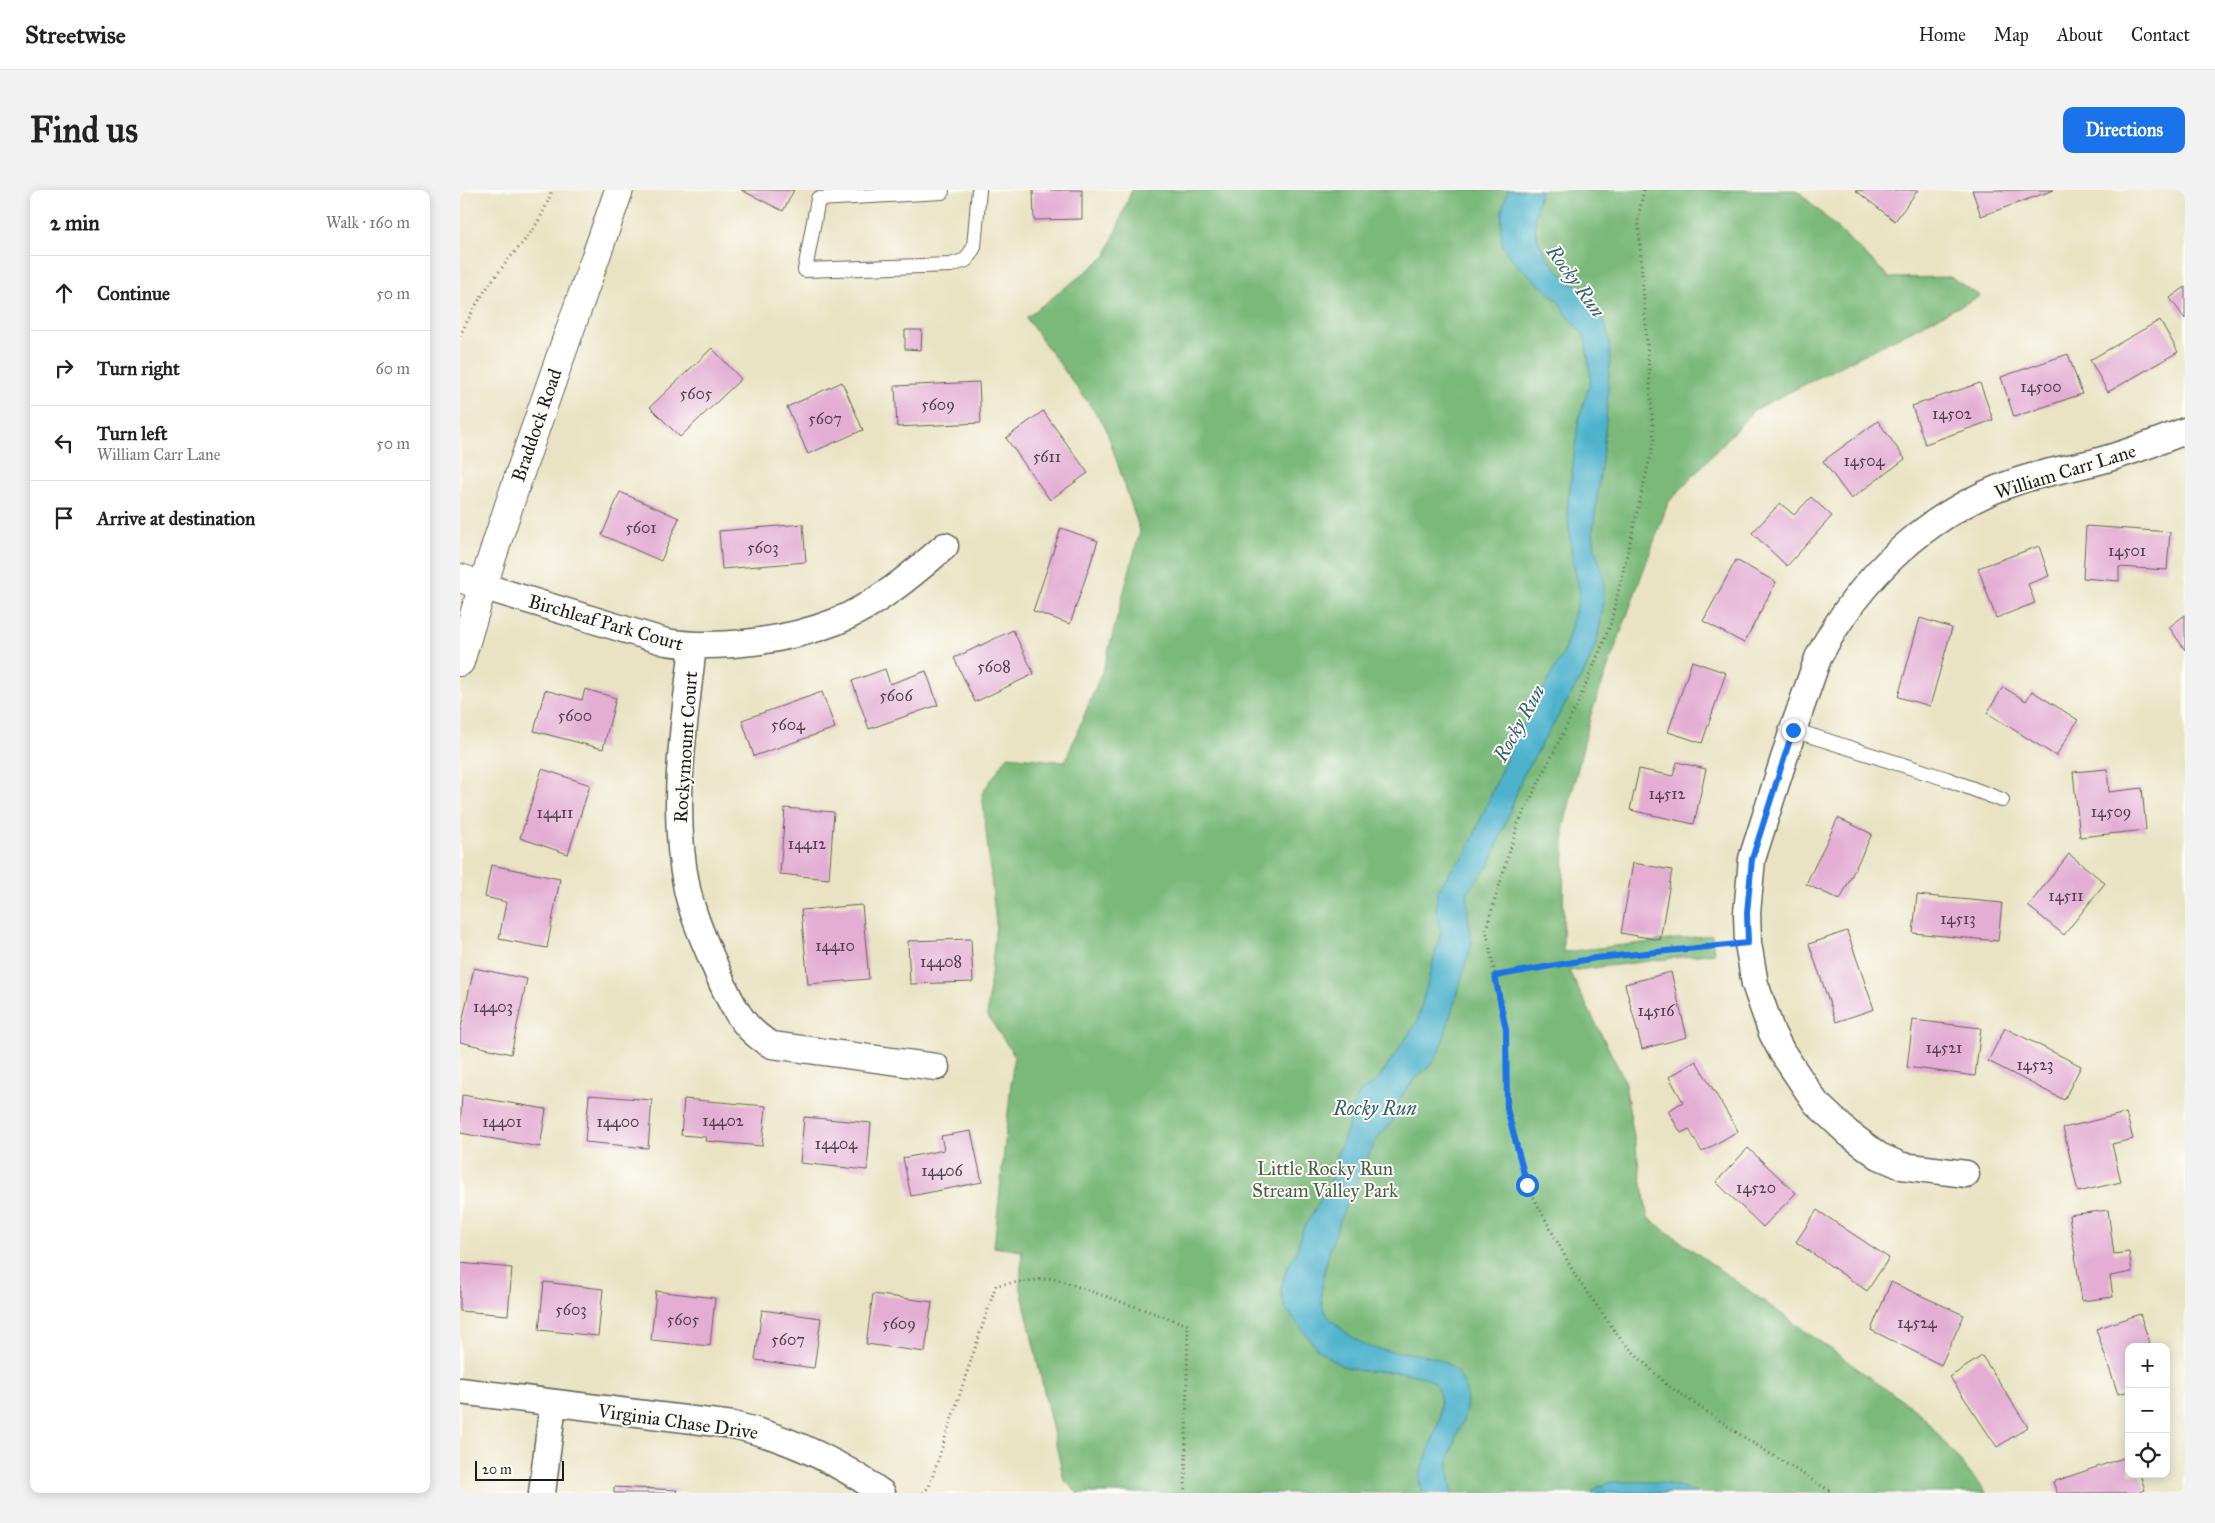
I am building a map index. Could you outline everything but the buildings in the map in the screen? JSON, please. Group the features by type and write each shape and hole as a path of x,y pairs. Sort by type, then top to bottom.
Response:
{"main road":[{"name":"Braddock Road","path":"460,662 471,582 619,190"}],"street":[{"name":"William Carr Lane","path":"1966,1174 1902,1166 1879,1156 1848,1133 1816,1103 1782,1052 1772,1033 1755,984 1748,943 1747,913 1752,859 1818,658 1828,639 1871,578 1920,532 1955,509 1996,489 2019,480 2142,448 2185,431"},
{"name":"Birchleaf Park Court","path":"471,582 601,624 666,642 692,646 744,644 807,630 836,621 884,595 944,546"},
{"name":"Rockymount Court","path":"692,646 680,771 678,834 688,890 701,932 731,1004 758,1039 772,1045 936,1067"},
{"name":"Virginia Chase Drive","path":"460,1391 733,1425 764,1432 828,1458 882,1493"},
{"path":"542,1493 553,1403"}],"lane":[{"path":"942,190 942,192 818,199 805,270 951,265 966,260 974,246 979,190"},
{"path":"1793,730 1947,779 2002,800"}],"path":[{"path":"460,336 476,302 536,228 545,212 552,190"},
{"path":"1644,190 1638,218 1654,441 1610,626 1579,701 1518,824 1486,929 1506,1030 1507,1109 1527,1185 1575,1275 1622,1341 1666,1384 1742,1436 1833,1493"},
{"path":"1495,976 1596,958 1748,943"},
{"path":"923,1493 928,1487 996,1285 1053,1278 1188,1325 1185,1493"}],"green space":[{"name":"Little Rocky Run Stream Valley Park","path":"1132,190 1797,190 1890,278 1950,277 1980,296 1754,410 1668,503 1591,714 1564,826 1563,952 1712,935 1714,953 1569,971 1624,1079 1648,1218 1922,1415 1986,1493 1077,1493 1064,1480 1020,1285 1022,1251 994,1247 1014,1055 987,1015 996,924 982,793 1008,756 1065,762 1104,667 1140,531 1105,426 1026,318 1106,256"}],"water":[{"name":"Rocky Run","path":"1508,190 1541,190 1536,208 1535,222 1539,242 1546,256 1592,304 1601,317 1609,338 1607,406 1593,531 1595,549 1604,578 1604,603 1597,641 1586,669 1523,776 1490,864 1467,892 1472,942 1440,1051 1404,1093 1393,1121 1380,1135 1370,1152 1338,1225 1323,1277 1321,1298 1325,1312 1347,1333 1361,1343 1373,1348 1435,1358 1455,1370 1462,1380 1467,1400 1464,1419 1449,1461 1449,1474 1453,1493 1422,1493 1419,1477 1440,1419 1440,1396 1435,1383 1424,1377 1401,1372 1362,1371 1342,1366 1318,1350 1284,1307 1281,1290 1285,1272 1296,1253 1302,1231 1330,1183 1336,1158 1348,1128 1351,1110 1360,1092 1377,1081 1417,1022 1441,932 1436,911 1437,892 1452,869 1466,854 1512,745 1564,652 1580,593 1572,559 1567,509 1579,418 1591,380 1585,337 1565,313 1559,302 1514,262 1503,247 1501,232 1502,210"},
{"path":"1611,1482 1665,1483 1696,1493 1591,1493 1598,1487"}],"route":[{"path":"1527,1185 1507,1109 1506,1030 1495,976 1596,958 1748,943 1747,913 1752,859 1793,730"}]}
